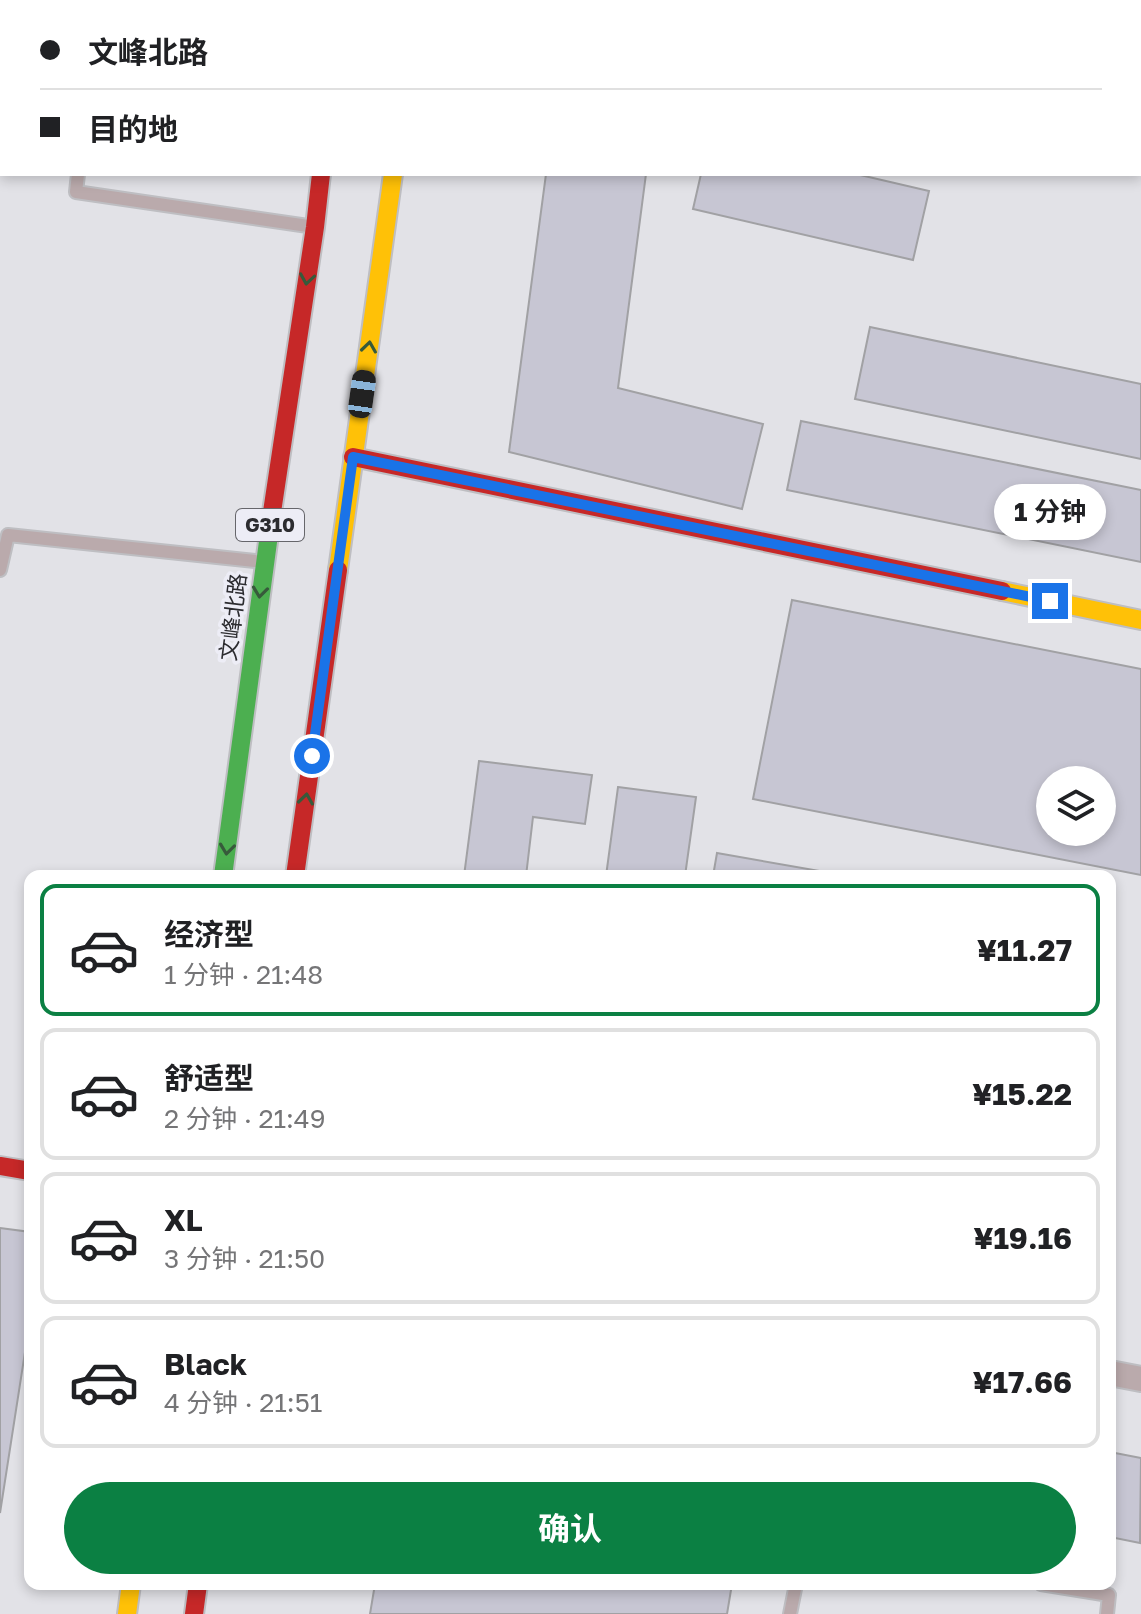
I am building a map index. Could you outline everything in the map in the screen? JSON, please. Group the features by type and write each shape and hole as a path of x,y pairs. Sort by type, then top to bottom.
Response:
{"main road":[{"name":"文峰北路","path":"224,870 264,562 321,176"},
{"path":"296,870 393,176"},
{"path":"353,457 1141,620"},
{"path":"0,1166 24,1170"},
{"path":"127,1614 130,1590"},
{"path":"194,1614 197,1590"}],"street":[{"path":"1116,1374 1141,1379"}],"lane":[{"path":"78,176 76,192 315,227"},
{"path":"0,570 8,535 264,562"},
{"path":"790,1614 795,1590"},
{"path":"1078,1590 1109,1595 1107,1614"}],"building":[{"path":"546,176 646,176 618,388 763,424 742,509 509,452"},
{"path":"701,176 865,176 929,191 913,260 693,209"},
{"path":"870,327 1141,384 1141,459 855,399"},
{"path":"801,421 1141,490 1141,562 787,490"},
{"path":"792,600 1141,669 1141,875 753,799"},
{"path":"479,761 592,775 585,824 533,817 527,870 465,870"},
{"path":"618,787 696,797 686,870 607,870"},
{"path":"717,853 814,870 714,870"},
{"path":"0,1228 24,1231 24,1359 0,1513"},
{"path":"1116,1453 1141,1458 1140,1543 1116,1538"},
{"path":"374,1590 731,1590 727,1614 370,1614"}],"traffic: fast":[{"path":"224,870 272,512"}],"traffic: slow":[{"path":"338,570 393,176"},
{"path":"1002,591 1141,620"},
{"path":"127,1614 130,1590"}],"traffic: jam":[{"path":"272,512 321,176"},
{"path":"353,457 1002,591"},
{"path":"296,870 338,570"},
{"path":"0,1166 24,1170"},
{"path":"194,1614 197,1590"}],"route":[{"path":"312,756 353,457 1050,601"}]}
